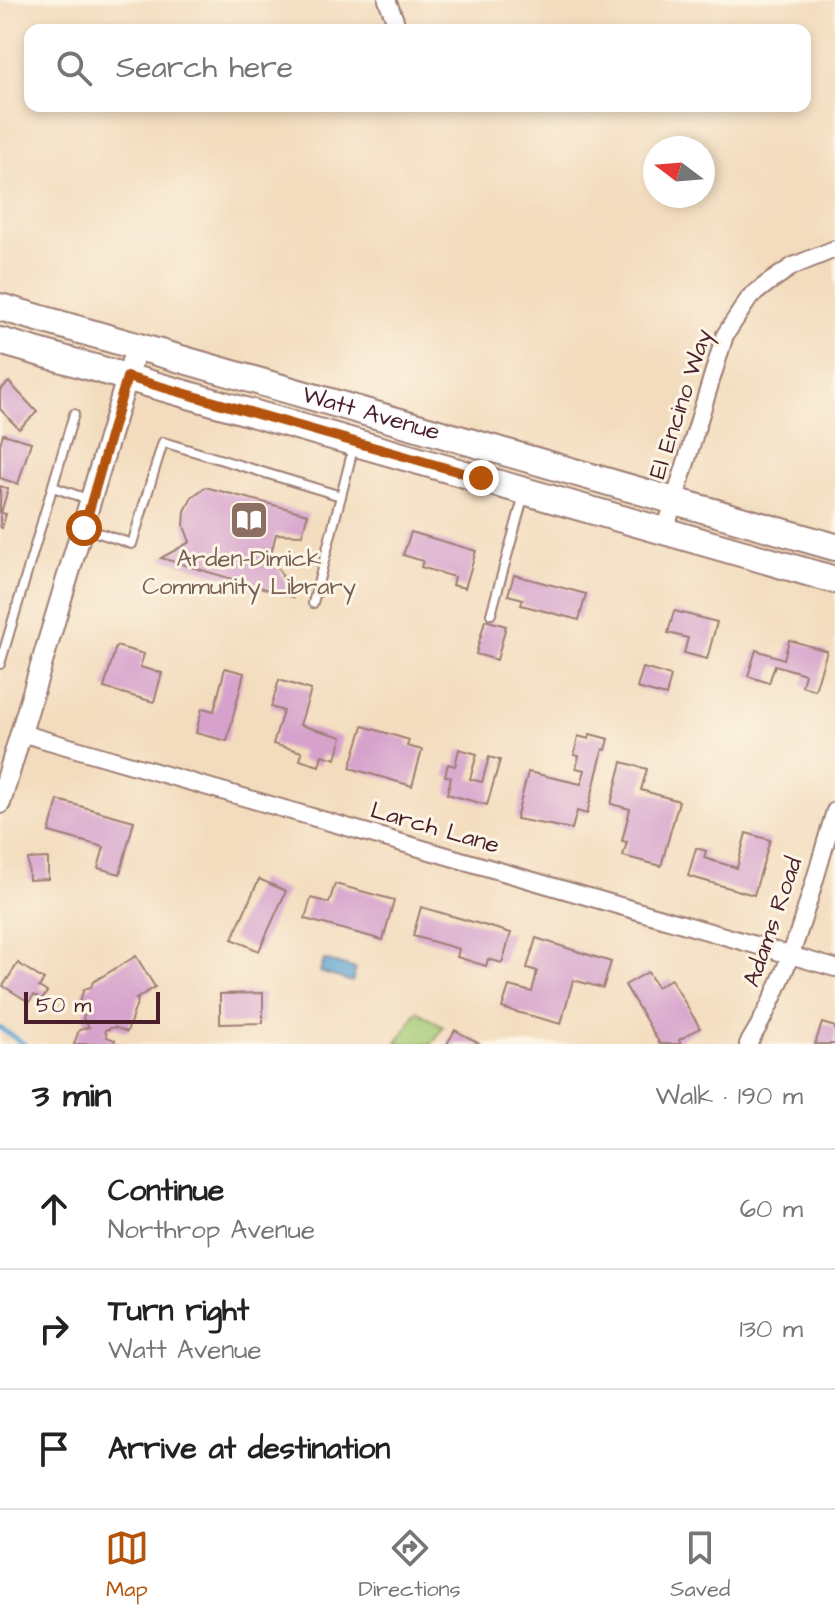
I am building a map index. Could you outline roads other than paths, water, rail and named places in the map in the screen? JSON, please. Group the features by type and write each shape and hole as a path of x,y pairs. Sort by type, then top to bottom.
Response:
{"main road":[{"name":"Watt Avenue","path":"0,307 835,547"},
{"name":"Watt Avenue","path":"0,341 835,580"}],"street":[{"path":"387,0 395,20"},
{"name":"El Encino Way","path":"665,531 725,335 741,309 759,290 793,266 835,249"},
{"path":"0,803 136,348"},
{"name":"Larch Lane","path":"21,733 835,968"},
{"name":"Adams Road","path":"748,1044 776,993 835,811"}],"lane":[{"path":"0,664 74,414"},
{"path":"84,528 132,544 163,442 341,496"},
{"path":"313,603 355,442"},
{"path":"53,487 92,501"},
{"path":"491,614 525,491"}],"water":[{"path":"324,960 356,969 352,982 320,972"}],"waterway":[{"path":"0,1028 24,1044"}],"place":[{"name":"Arden-Dimick Community Library","path":"249,520"}]}
